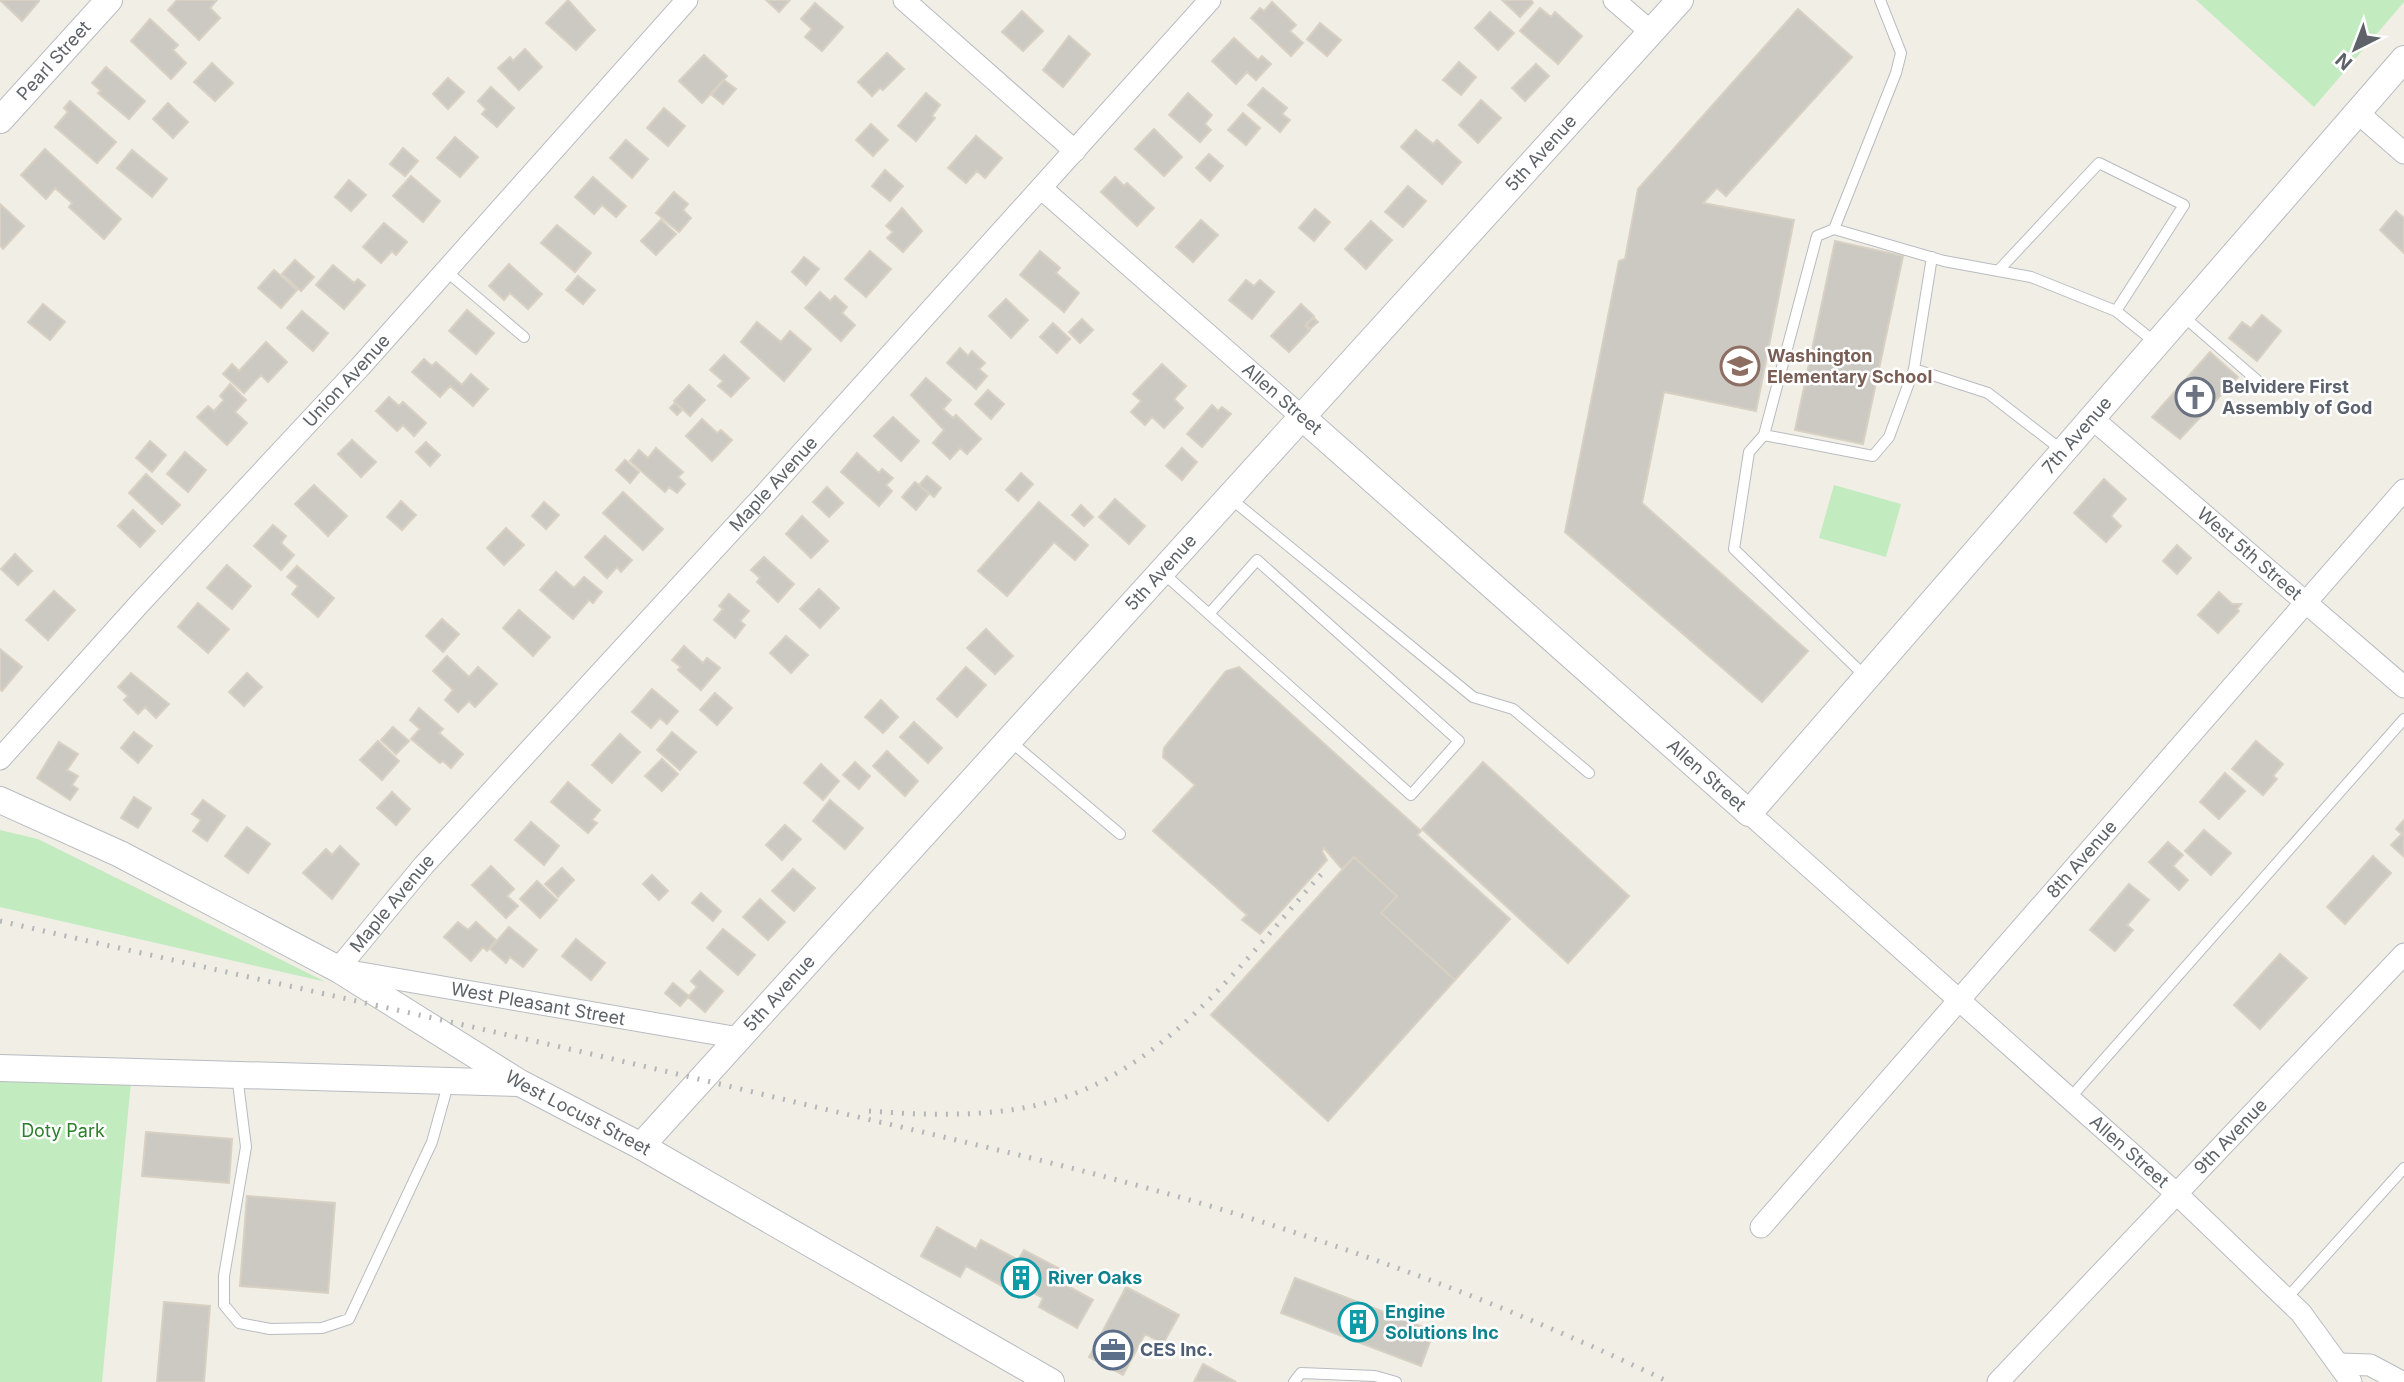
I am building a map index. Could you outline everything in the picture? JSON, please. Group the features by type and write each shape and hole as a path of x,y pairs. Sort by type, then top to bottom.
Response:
{"street":[{"name":"Union Avenue","path":"0,759 446,271 687,0"},
{"path":"904,0 1075,150"},
{"name":"Maple Avenue","path":"338,969 424,865 1210,0"},
{"path":"1614,0 1650,32"},
{"name":"5th Avenue","path":"642,1146 1680,0"},
{"name":"Pearl Street","path":"0,120 105,1"},
{"name":"7th Avenue","path":"1749,813 2065,453 2404,59"},
{"path":"2357,112 2404,153"},
{"name":"Allen Street","path":"1041,188 2071,1097 2287,1298 2346,1373"},
{"name":"West 5th Street","path":"2094,419 2183,490 2404,687"},
{"name":"8th Avenue","path":"1761,1227 2404,489"},
{"name":"West Pleasant Street","path":"0,800 120,854 338,969 520,1083"},
{"name":"9th Avenue","path":"1998,1382 2404,954"},
{"name":"West Pleasant Street","path":"338,969 739,1038"},
{"name":"West Locust Street","path":"0,1068 520,1083 642,1146 1051,1382"},
{"path":"2346,1373 2370,1365 2402,1382"}],"lane":[{"path":"1834,229 1896,73 1901,53 1880,0"},
{"path":"1998,271 2099,163 2184,205 2116,311"},
{"path":"1867,678 1734,549 1749,452 1763,435 1817,236 1834,229 1932,257 2031,277 2116,311 2158,344"},
{"path":"1763,435 1873,456 1889,437 1914,369 1932,257"},
{"path":"446,271 524,337"},
{"path":"2183,316 2266,388"},
{"path":"1914,369 1988,393 2065,453"},
{"path":"1230,498 1473,697 1513,709 1589,773"},
{"path":"1162,572 1410,795 1459,741 1257,560 1209,614"},
{"path":"2071,1097 2404,719"},
{"path":"1009,740 1120,834"},
{"path":"237,1075 246,1147 223,1276 224,1305 239,1323 270,1329 322,1328 349,1319 432,1142 449,1082"},
{"path":"2287,1298 2404,1168"},
{"path":"1294,1382 1301,1373 1375,1376 1396,1382"}],"green space":[{"path":"2196,0 2404,0 2404,2 2314,107"},
{"path":"1834,485 1901,504 1886,557 1819,538"},
{"path":"0,830 38,839 326,982 0,907"},
{"name":"Doty Park","path":"0,1064 132,1072 102,1382 0,1382"}],"building":[{"path":"0,0 38,0 39,1 22,21"},
{"path":"177,0 217,0 210,8 220,18 199,40 168,10"},
{"path":"568,0 595,30 576,50 546,23"},
{"path":"766,0 790,0 779,12"},
{"path":"1502,0 1531,0 1533,3 1520,17"},
{"path":"1272,2 1296,25 1290,31 1303,43 1291,56 1251,18 1260,8 1264,11"},
{"path":"815,3 843,27 822,51 805,37 812,29 801,19"},
{"path":"1540,8 1551,17 1555,12 1582,36 1558,64 1520,31"},
{"name":"Washington Elementary School","path":"1798,9 1852,57 1726,196 1717,188 1703,203 1794,220 1756,411 1664,392 1642,503 1808,651 1762,702 1565,532 1619,261 1625,259 1638,189"},
{"path":"1022,11 1043,31 1023,51 1002,32"},
{"path":"1490,12 1514,33 1498,50 1475,28"},
{"path":"150,19 178,45 173,50 186,63 171,79 131,41"},
{"path":"1320,23 1341,40 1327,56 1307,39"},
{"path":"1069,36 1090,54 1063,87 1043,70"},
{"path":"1234,38 1258,60 1262,56 1271,64 1256,80 1247,72 1236,84 1212,61"},
{"path":"525,49 542,67 519,90 498,68 510,57 513,61"},
{"path":"887,53 904,69 883,90 880,88 872,96 858,82"},
{"path":"704,55 727,76 702,103 679,81"},
{"path":"1459,62 1476,77 1461,95 1443,80"},
{"path":"212,63 233,83 215,101 194,82"},
{"path":"1536,64 1549,76 1525,101 1512,88"},
{"path":"106,67 145,101 129,119 98,93 101,91 92,83"},
{"path":"448,78 464,92 448,109 433,94"},
{"path":"724,80 736,89 723,104 712,95"},
{"path":"491,87 514,108 497,127 482,114 486,109 478,101"},
{"path":"1263,88 1287,108 1282,114 1290,120 1280,132 1248,105"},
{"path":"926,93 940,105 932,116 935,118 916,141 898,126"},
{"path":"1188,93 1212,115 1205,124 1211,130 1200,142 1169,115"},
{"path":"1481,100 1501,118 1478,143 1459,125"},
{"path":"70,101 116,142 97,163 55,127 68,112 64,108"},
{"path":"168,103 188,122 173,138 153,119"},
{"path":"664,108 685,126 668,146 647,128"},
{"path":"1243,113 1260,128 1246,145 1228,130"},
{"path":"871,124 888,140 873,156 856,140"},
{"path":"1154,129 1182,157 1164,176 1135,149"},
{"path":"1416,130 1433,144 1437,140 1461,162 1442,184 1401,147"},
{"path":"976,136 1002,158 985,178 977,171 966,183 948,168"},
{"path":"455,137 478,157 460,177 437,158"},
{"path":"626,140 648,159 632,178 610,158"},
{"path":"403,148 418,161 405,176 390,164"},
{"path":"45,149 121,219 104,239 69,207 72,203 55,188 46,199 21,175"},
{"path":"132,150 167,179 152,197 117,168"},
{"path":"1209,154 1223,166 1210,181 1196,168"},
{"path":"885,170 903,186 890,201 872,186"},
{"path":"411,176 440,201 423,222 393,196"},
{"path":"593,177 626,206 616,217 602,205 594,214 575,197"},
{"path":"1115,177 1124,186 1127,183 1154,208 1137,226 1101,192"},
{"path":"349,180 366,195 351,211 335,197"},
{"path":"1408,186 1426,201 1403,227 1385,212"},
{"path":"674,192 688,204 683,210 691,218 679,232 656,213"},
{"path":"0,204 24,226 3,249 0,245"},
{"path":"902,208 922,231 903,252 887,238 893,232 886,226"},
{"path":"1315,209 1330,222 1314,241 1299,228"},
{"path":"2396,211 2404,218 2404,253 2380,230"},
{"path":"661,220 676,234 656,255 641,241"},
{"path":"1201,220 1218,235 1193,262 1176,247"},
{"path":"1371,221 1392,240 1366,269 1345,249"},
{"path":"384,223 407,242 396,255 392,251 381,263 363,247"},
{"path":"557,225 591,253 575,272 541,243"},
{"path":"1835,241 1903,256 1863,444 1795,430"},
{"path":"870,251 891,269 866,297 845,279"},
{"path":"1040,251 1060,268 1056,273 1079,293 1064,312 1020,275"},
{"path":"804,257 819,269 806,285 792,272"},
{"path":"295,260 314,277 301,291 282,274"},
{"path":"509,264 542,294 528,309 510,293 504,300 489,286"},
{"path":"333,265 354,283 358,279 365,285 344,309 316,285"},
{"path":"274,270 297,290 281,308 258,288"},
{"path":"578,276 595,290 583,304 566,290"},
{"path":"1246,280 1254,286 1260,280 1274,292 1252,319 1229,300"},
{"path":"820,292 830,301 835,296 847,307 842,313 855,325 841,341 805,308"},
{"path":"1006,299 1028,320 1011,338 989,316"},
{"path":"43,304 65,322 50,340 28,322"},
{"path":"1301,304 1314,316 1305,326 1310,330 1289,352 1271,336"},
{"path":"467,310 494,333 476,354 449,331"},
{"path":"302,311 328,333 313,351 287,328"},
{"path":"2262,315 2281,331 2257,361 2229,338 2242,322 2251,328"},
{"path":"1314,318 1318,322 1310,329 1306,324"},
{"path":"1082,319 1093,330 1080,343 1069,332"},
{"path":"757,322 781,342 790,331 811,349 784,381 741,342"},
{"path":"1053,323 1070,339 1057,353 1040,337"},
{"path":"266,342 287,362 268,382 261,375 244,393 223,374 232,364 239,371"},
{"path":"960,348 968,356 972,351 985,363 979,369 987,376 976,389 947,363"},
{"name":"Belvidere First Assembly of God","path":"2210,352 2238,377 2180,439 2152,417"},
{"path":"724,355 749,378 731,397 718,386 723,381 710,370"},
{"path":"424,359 432,366 436,362 462,385 471,374 488,389 473,406 450,386 440,397 412,372"},
{"path":"1162,364 1186,386 1174,399 1183,408 1164,428 1152,417 1145,425 1131,412 1141,401 1133,394"},
{"path":"926,378 951,400 943,409 953,418 956,415 981,439 967,454 960,448 950,459 933,443 944,430 911,395"},
{"path":"230,384 246,400 235,412 247,423 227,445 197,417 208,406 214,411 224,400 220,396"},
{"path":"689,385 705,400 690,416 674,401"},
{"path":"988,390 1004,404 991,419 975,404"},
{"path":"389,397 399,406 403,402 426,423 414,436 403,425 397,431 376,411"},
{"path":"675,403 682,410 677,415 670,408"},
{"path":"1212,405 1218,411 1222,407 1231,414 1202,447 1187,434"},
{"path":"893,417 919,441 901,461 874,436"},
{"path":"702,419 717,433 721,430 732,440 712,461 686,436"},
{"path":"352,440 376,462 361,477 338,454"},
{"path":"150,441 166,455 152,472 136,458"},
{"path":"426,442 440,455 430,466 416,452"},
{"path":"656,448 683,472 678,477 685,484 677,493 669,487 665,492 630,461 639,450 648,458"},
{"path":"1182,448 1197,462 1182,480 1166,466"},
{"path":"185,452 206,470 188,492 167,474"},
{"path":"857,453 879,473 882,469 893,478 886,485 892,491 879,506 841,472"},
{"path":"625,460 639,472 630,483 616,470"},
{"path":"1021,473 1033,484 1018,501 1006,490"},
{"path":"146,474 180,505 162,524 129,493"},
{"path":"927,476 941,488 934,497 919,485"},
{"path":"2104,479 2126,499 2111,516 2121,526 2106,542 2074,513"},
{"path":"915,482 929,494 916,510 902,497"},
{"path":"314,485 347,516 328,536 295,504"},
{"path":"827,487 843,503 829,517 813,502"},
{"path":"623,492 663,529 643,550 603,513"},
{"path":"1115,499 1145,526 1129,544 1099,517"},
{"path":"401,501 416,515 402,530 387,517"},
{"path":"544,502 559,515 546,529 532,516"},
{"path":"1039,502 1088,545 1075,560 1054,542 1007,596 978,571"},
{"path":"1081,505 1093,517 1084,526 1072,515"},
{"path":"133,510 155,531 140,547 118,526"},
{"path":"802,516 828,541 811,558 786,534"},
{"path":"273,525 286,536 281,543 294,555 281,570 254,546"},
{"path":"506,528 524,545 504,565 487,548"},
{"path":"605,536 632,560 621,572 617,567 607,578 585,557"},
{"path":"2177,545 2191,558 2177,574 2163,561"},
{"path":"15,554 32,571 18,585 1,569"},
{"path":"764,557 794,584 778,602 757,582 760,578 751,570"},
{"path":"227,565 251,586 232,609 207,588"},
{"path":"297,566 334,598 318,617 292,594 298,586 287,577"},
{"path":"556,572 574,588 584,577 602,592 593,603 589,600 573,619 540,590"},
{"path":"819,589 839,608 820,628 800,609"},
{"path":"54,591 75,610 48,640 26,620"},
{"path":"2219,592 2232,604 2241,604 2237,609 2239,611 2218,633 2198,615"},
{"path":"729,594 749,611 740,621 745,625 735,638 714,620 723,609 719,606"},
{"path":"198,603 229,629 208,653 178,627"},
{"path":"519,610 550,637 533,656 503,628"},
{"path":"442,619 459,634 443,652 426,636"},
{"path":"986,629 1013,656 995,674 967,648"},
{"path":"786,636 808,655 791,673 770,653"},
{"path":"684,646 703,663 707,658 720,668 701,690 678,670 681,667 672,660"},
{"path":"0,649 22,667 2,691 0,689"},
{"path":"447,656 469,677 478,667 497,684 475,707 469,701 458,712 445,700 453,690 433,671"},
{"path":"966,667 986,685 957,717 937,699"},
{"path":"1239,667 1421,831 1417,835 1510,919 1455,980 1381,913 1397,896 1354,857 1342,869 1324,848 1322,851 1327,860 1260,934 1242,920 1247,915 1153,831 1195,785 1163,757 1164,748 1226,671"},
{"path":"131,673 169,704 156,718 145,707 138,714 124,700 128,696 118,687"},
{"path":"247,673 262,687 244,706 229,692"},
{"path":"652,689 678,711 667,724 660,718 651,728 632,712"},
{"path":"715,693 732,708 717,725 700,710"},
{"path":"881,700 898,717 883,733 865,717"},
{"path":"419,708 443,729 439,733 463,754 451,768 443,761 440,763 411,739 420,729 410,720"},
{"path":"914,722 942,748 928,763 900,737"},
{"path":"393,727 409,741 396,754 381,740"},
{"path":"134,732 152,746 138,763 121,748"},
{"path":"672,732 696,752 680,770 657,750"},
{"path":"620,734 640,752 612,783 592,765"},
{"path":"378,741 399,761 382,780 360,760"},
{"path":"2256,741 2283,764 2273,776 2277,779 2263,795 2232,769"},
{"path":"59,742 78,754 67,770 78,776 72,785 78,789 70,800 37,778"},
{"path":"887,751 918,781 905,796 873,766"},
{"path":"662,759 678,774 662,791 645,776"},
{"path":"855,762 870,776 859,789 843,775"},
{"path":"1483,762 1629,896 1568,963 1422,829"},
{"path":"821,764 839,781 823,800 804,783"},
{"path":"2225,773 2245,791 2219,819 2200,802"},
{"path":"568,782 600,810 592,820 597,823 588,833 551,802"},
{"path":"392,792 410,809 396,825 377,808"},
{"path":"134,797 151,808 138,828 121,818"},
{"path":"203,800 225,816 207,841 193,831 201,820 192,814"},
{"path":"830,800 863,828 845,849 813,821"},
{"path":"2404,820 2404,857 2391,845 2402,834 2396,829"},
{"path":"531,822 559,846 544,865 515,840"},
{"path":"785,825 801,839 782,860 766,845"},
{"path":"247,827 270,844 248,873 225,856"},
{"path":"2204,830 2231,853 2211,875 2185,851"},
{"path":"2168,842 2183,855 2173,866 2188,880 2179,890 2149,862"},
{"path":"340,846 359,864 332,899 303,873 326,849 332,855"},
{"path":"2373,856 2391,873 2345,924 2327,907"},
{"path":"1354,857 1397,896 1381,913 1455,980 1328,1121 1211,1015"},
{"path":"491,866 514,889 507,896 518,906 506,918 472,885"},
{"path":"562,868 574,880 558,897 545,884"},
{"path":"793,869 815,888 794,911 772,891"},
{"path":"652,875 668,891 659,900 643,884"},
{"path":"537,881 557,900 540,918 520,899"},
{"path":"2129,884 2149,900 2127,925 2133,930 2115,951 2090,930"},
{"path":"701,893 721,911 713,921 692,903"},
{"path":"760,899 785,922 768,940 743,917"},
{"path":"458,922 468,930 476,922 496,940 487,951 483,947 471,961 444,937"},
{"path":"509,927 537,950 523,967 510,957 506,963 490,949"},
{"path":"723,929 755,955 738,975 707,948"},
{"path":"576,939 605,963 591,980 562,956"},
{"path":"2280,954 2307,978 2260,1029 2234,1005"},
{"path":"700,971 723,991 705,1012 688,997 697,987 691,981"},
{"path":"673,983 689,996 680,1006 665,993"},
{"path":"146,1132 232,1139 229,1183 142,1176"},
{"path":"247,1196 335,1203 328,1293 240,1286"},
{"name":"River Oaks","path":"937,1227 976,1249 981,1240 1018,1260 1024,1250 1060,1269 1055,1279 1093,1300 1077,1328 1039,1307 1043,1298 1008,1279 1004,1287 966,1266 960,1277 921,1256"},
{"name":"Engine Solutions Inc","path":"1295,1278 1434,1331 1421,1366 1281,1313"},
{"path":"1126,1287 1179,1315 1163,1344 1145,1334 1123,1375 1089,1357"},
{"path":"164,1302 210,1306 204,1382 157,1382"},
{"path":"1203,1364 1236,1382 1194,1382"}],"railway":[{"path":"869,1111 948,1114 1028,1107 1075,1093 1118,1072 1157,1046 1194,1014 1262,943 1325,870"},
{"path":"0,921 678,1074 1147,1188 1280,1228 1412,1273 1542,1325 1669,1382"}],"place":[{"name":"Washington Elementary School","path":"1740,366"},
{"name":"Belvidere First Assembly of God","path":"2195,397"},
{"name":"River Oaks","path":"1021,1278"},
{"name":"Engine Solutions Inc","path":"1358,1322"},
{"name":"CES Inc.","path":"1113,1350"}]}
